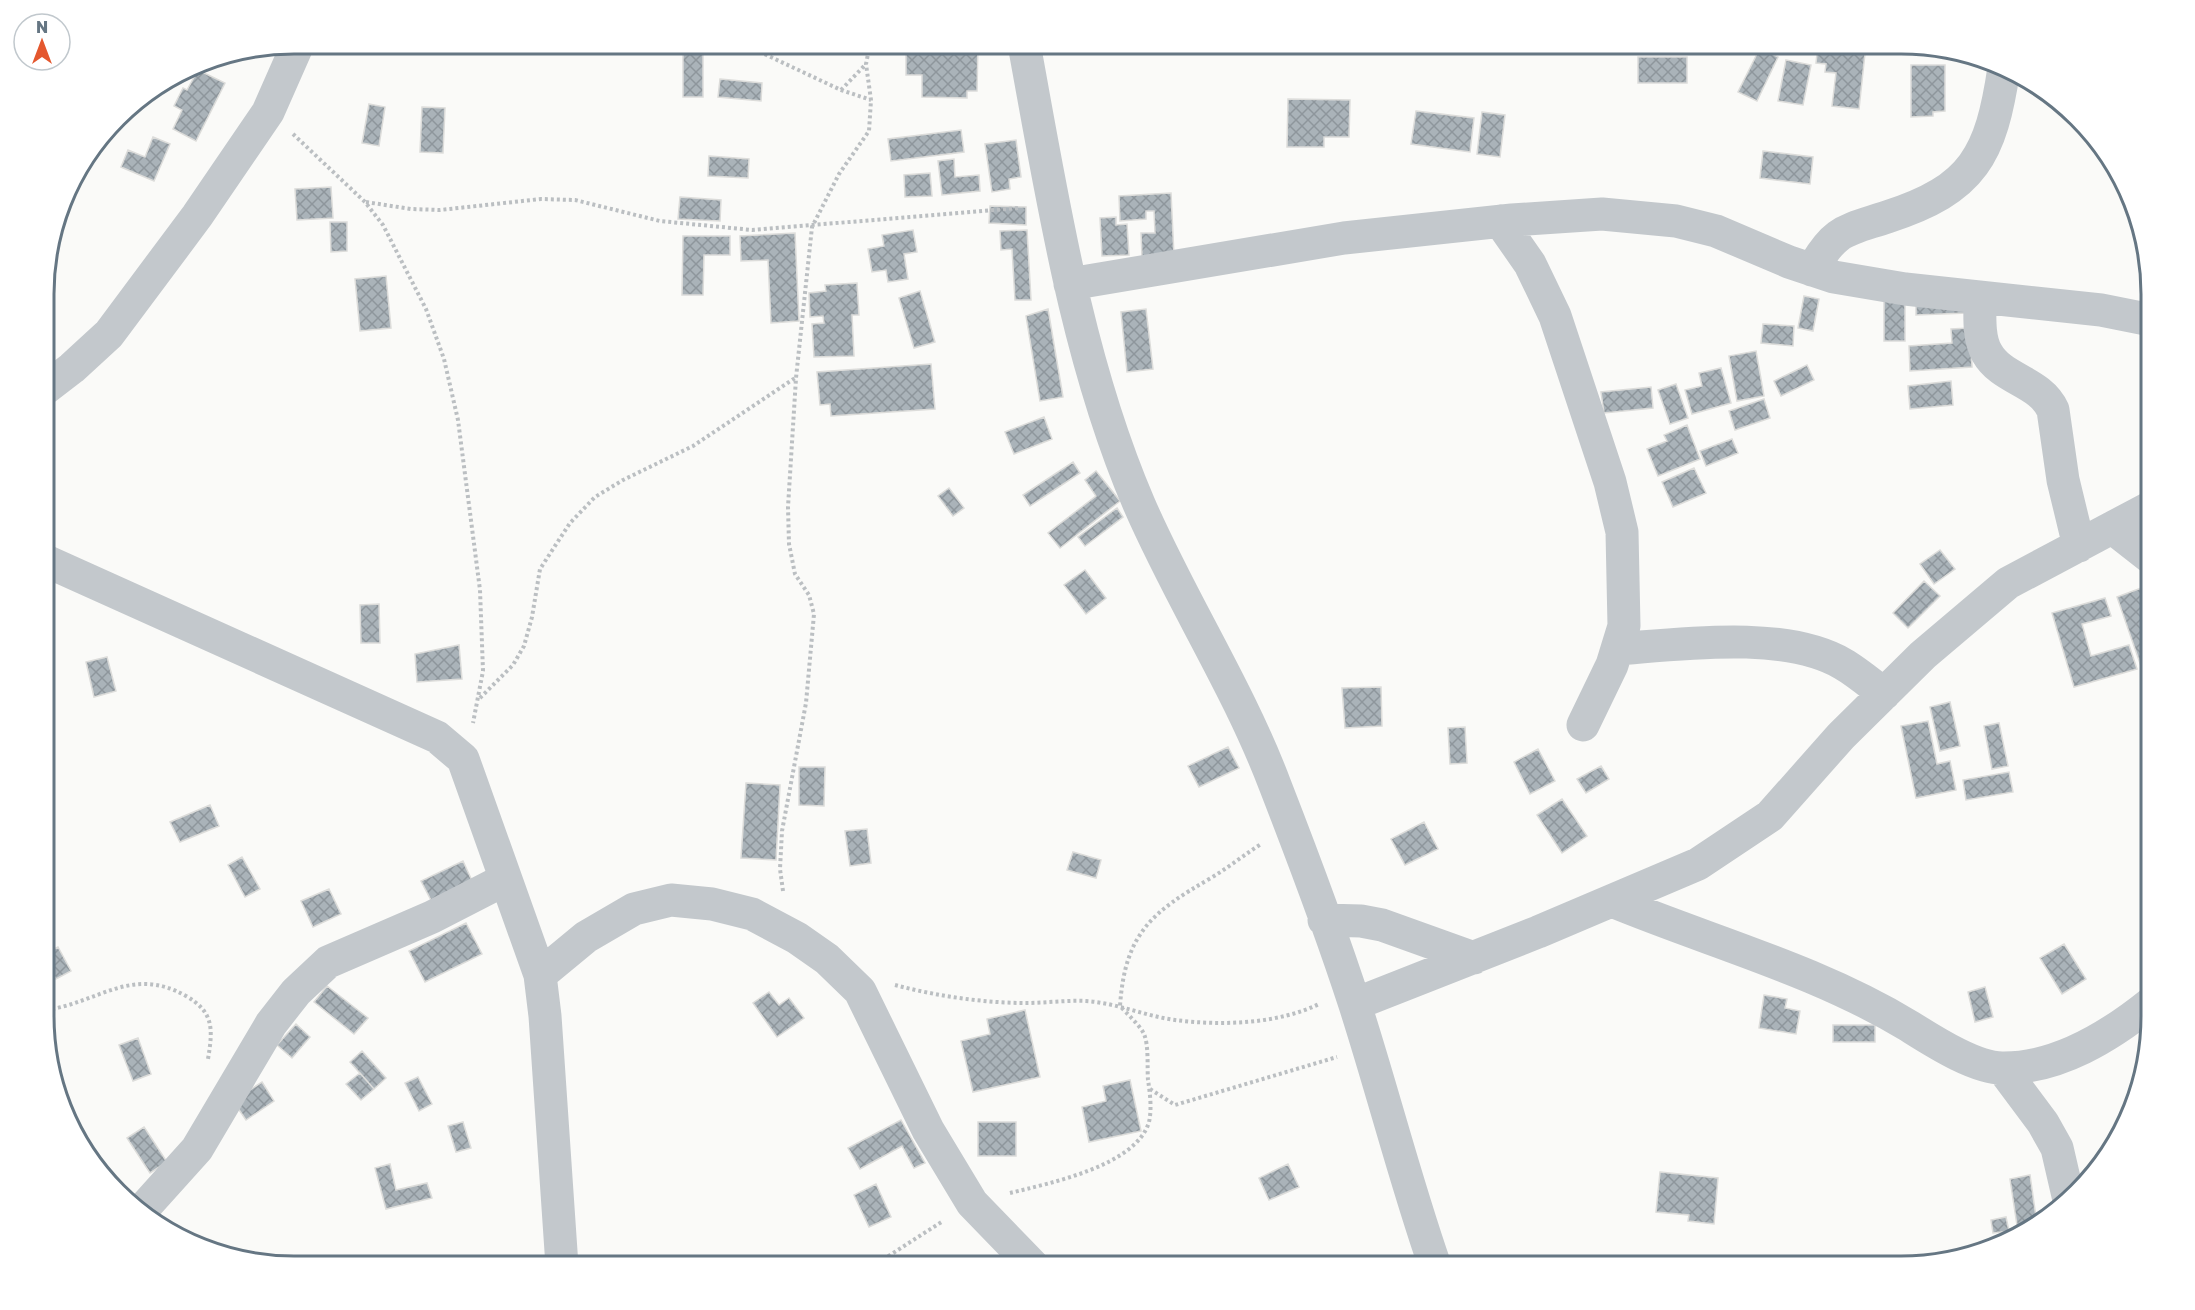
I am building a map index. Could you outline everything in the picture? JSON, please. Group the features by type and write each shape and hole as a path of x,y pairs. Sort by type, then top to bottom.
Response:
{"street":[{"path":"54,382 110,334 196,216 268,111 294,54"},
{"path":"1026,54 1070,284 1100,394 1138,502 1252,729 1290,826 1351,995 1432,1256"},
{"path":"1812,270 1834,237 1918,206 1952,189 1971,169 1984,148 1999,101 2003,77"},
{"path":"1070,284 1344,238 1500,221 1602,214 1676,221 1716,231 1834,277 1980,298 2101,310 2141,318"},
{"path":"1500,221 1530,264 1555,316 1610,482 1622,546 1624,626 1612,665 1583,725"},
{"path":"1980,298 1982,333 1986,353 1998,366 2034,388 2049,401 2053,410 2063,480 2079,546"},
{"path":"1351,995 1474,958 1698,864 1770,816 1841,736 1923,656 2008,583 2141,513"},
{"path":"2114,529 2141,550"},
{"path":"54,565 437,737 463,759 504,880 540,975 545,1016 561,1256"},
{"path":"1617,649 1765,643 1812,652 1843,664 1884,694"},
{"path":"147,1205 197,1149 271,1024 296,992 328,962 432,917 504,880"},
{"path":"540,975 586,937 634,909 670,900 712,903 752,914 797,938 827,959 860,991 928,1130 972,1203 1024,1256"},
{"path":"1612,901 1852,994 1931,1039 1976,1061 2002,1068 2024,1067 2080,1051 2141,1011"},
{"path":"1324,920 1361,921 1382,926 1474,958"},
{"path":"2002,1068 2043,1123 2057,1148 2067,1190"}],"path":[{"path":"764,54 841,90 871,100"},
{"path":"797,938 783,892 780,870 782,831 806,703 814,614 809,595 795,574 789,544 789,495 796,378 812,227 839,174 869,130 871,100 866,64 868,54"},
{"path":"841,90 866,64"},
{"path":"268,111 365,201 383,225 426,309 444,359 458,420 480,590 483,646 479,699 463,759"},
{"path":"365,201 411,209 440,210 541,199 575,200 660,221 698,227 752,230 812,227 1053,204"},
{"path":"479,699 513,665 524,646 532,617 540,569 570,523 595,497 623,480 693,446 796,378"},
{"path":"889,1256 972,1203 1062,1180 1110,1160 1134,1146 1144,1133 1149,1120 1149,1088 1144,1034 1120,1006 1122,981 1131,952 1145,927 1161,909 1290,826"},
{"path":"54,1008 126,985 151,982 178,992 201,1004 210,1019 212,1039 206,1068"},
{"path":"888,983 930,993 976,999 1026,1003 1085,1001 1120,1006 1176,1020 1283,1017 1313,1007 1333,997 1351,995"},
{"path":"1149,1088 1175,1105 1368,1048"}],"building":[{"path":"683,54 703,54 703,97 683,97"},
{"path":"906,54 978,54 977,91 967,91 967,98 922,97 922,75 906,75"},
{"path":"1757,54 1772,54 1778,57 1757,101 1738,92"},
{"path":"1817,54 1865,54 1859,109 1832,106 1836,73 1825,72 1826,64 1816,63"},
{"path":"1638,57 1687,57 1687,83 1638,83"},
{"path":"1786,60 1811,65 1803,105 1778,101"},
{"path":"1911,65 1945,65 1945,111 1933,112 1933,116 1911,117"},
{"path":"202,72 225,83 196,141 173,129 182,110 174,106 183,88 187,90 195,76"},
{"path":"720,79 762,83 761,101 718,97"},
{"path":"1288,99 1350,100 1349,137 1324,137 1324,147 1287,147"},
{"path":"369,104 385,107 379,146 362,143"},
{"path":"422,107 445,108 443,153 420,152"},
{"path":"1416,111 1474,118 1470,152 1411,144"},
{"path":"1482,112 1505,115 1500,157 1477,154"},
{"path":"961,130 964,152 891,161 888,139"},
{"path":"153,137 170,144 154,181 121,167 128,150 145,157"},
{"path":"1016,140 1021,177 1009,179 1010,189 992,192 985,144"},
{"path":"1763,151 1813,157 1810,184 1760,178"},
{"path":"709,156 749,159 748,178 708,176"},
{"path":"954,159 955,177 979,175 980,191 942,195 938,161"},
{"path":"930,173 932,196 905,197 904,175"},
{"path":"331,187 333,218 297,220 295,189"},
{"path":"1171,193 1174,256 1142,257 1141,233 1155,233 1154,211 1146,211 1146,219 1120,221 1119,196"},
{"path":"680,197 721,200 720,221 678,219"},
{"path":"990,206 1026,207 1026,225 989,223"},
{"path":"1116,217 1116,225 1127,224 1129,255 1102,256 1100,218"},
{"path":"330,222 347,222 347,251 331,252"},
{"path":"913,230 917,252 904,254 908,279 888,282 886,270 872,272 868,249 884,246 882,235"},
{"path":"1027,230 1031,300 1015,300 1012,249 1001,250 1000,231"},
{"path":"795,233 799,321 771,323 768,260 741,261 740,236"},
{"path":"683,236 730,236 730,255 704,255 703,295 682,295"},
{"path":"386,276 391,328 360,331 355,279"},
{"path":"857,283 859,315 852,315 854,356 814,357 812,324 824,323 823,316 810,317 809,293 826,291 825,285"},
{"path":"920,291 935,342 914,348 899,298"},
{"path":"1804,296 1819,299 1813,331 1798,328"},
{"path":"1966,298 1967,313 1916,315 1916,299"},
{"path":"1884,300 1905,300 1905,341 1884,341"},
{"path":"1048,309 1063,397 1040,401 1026,316"},
{"path":"1146,309 1153,369 1127,372 1121,312"},
{"path":"1763,324 1794,326 1793,346 1761,343"},
{"path":"1970,328 1972,367 1910,371 1909,346 1952,343 1951,329"},
{"path":"1756,351 1764,396 1737,401 1729,356"},
{"path":"931,364 935,409 831,416 830,404 820,405 817,372"},
{"path":"1807,365 1814,380 1781,396 1774,381"},
{"path":"1721,368 1731,403 1692,414 1685,390 1702,386 1699,373"},
{"path":"1951,381 1953,405 1910,409 1908,386"},
{"path":"1676,384 1688,418 1670,424 1658,390"},
{"path":"1651,387 1653,408 1604,413 1601,392"},
{"path":"1764,399 1770,418 1735,430 1729,411"},
{"path":"1044,417 1052,439 1014,454 1005,432"},
{"path":"1687,425 1700,459 1658,476 1647,449 1667,441 1664,435"},
{"path":"1732,439 1738,453 1706,466 1700,451"},
{"path":"1073,462 1080,473 1030,506 1023,495"},
{"path":"1694,468 1706,493 1673,507 1662,482"},
{"path":"1096,471 1120,501 1060,548 1048,533 1096,496 1085,480"},
{"path":"949,488 964,508 953,516 938,496"},
{"path":"1117,508 1123,517 1085,546 1078,537"},
{"path":"1940,550 1955,569 1934,584 1920,564"},
{"path":"1085,570 1106,598 1086,614 1064,585"},
{"path":"1924,581 1940,596 1908,628 1893,613"},
{"path":"2141,588 2141,666 2117,597"},
{"path":"2105,598 2111,616 2082,624 2091,656 2129,645 2137,669 2074,687 2052,613"},
{"path":"379,604 380,643 361,643 360,605"},
{"path":"459,645 462,679 417,682 415,654"},
{"path":"107,657 116,691 94,697 86,662"},
{"path":"1381,687 1382,726 1345,728 1342,688"},
{"path":"1950,702 1960,746 1940,751 1930,707"},
{"path":"1928,721 1937,764 1950,761 1956,790 1916,798 1901,726"},
{"path":"1999,723 2008,766 1992,769 1984,726"},
{"path":"1465,727 1467,763 1450,764 1448,728"},
{"path":"1228,747 1239,768 1199,787 1188,766"},
{"path":"1538,749 1555,781 1530,794 1514,762"},
{"path":"1601,766 1609,779 1586,793 1577,779"},
{"path":"799,767 825,767 824,806 799,805"},
{"path":"2009,772 2013,792 1966,800 1963,780"},
{"path":"746,783 780,785 776,860 741,858"},
{"path":"1562,799 1587,836 1562,853 1537,815"},
{"path":"210,805 219,826 180,842 170,822"},
{"path":"1424,822 1438,849 1405,865 1391,839"},
{"path":"867,829 871,863 850,866 845,831"},
{"path":"1073,852 1101,860 1096,878 1067,870"},
{"path":"242,857 260,889 245,897 228,865"},
{"path":"463,861 473,883 432,902 421,881"},
{"path":"329,889 341,914 313,927 301,901"},
{"path":"466,923 482,954 425,982 409,951"},
{"path":"2064,944 2086,979 2062,994 2040,958"},
{"path":"58,947 71,971 56,979 54,975 54,949"},
{"path":"327,986 368,1018 354,1034 314,1002"},
{"path":"1985,987 1993,1017 1975,1022 1968,992"},
{"path":"769,992 779,1005 789,998 804,1018 777,1037 753,1003"},
{"path":"1764,995 1787,999 1785,1008 1800,1011 1796,1034 1759,1028"},
{"path":"1025,1010 1040,1077 973,1092 961,1041 990,1034 987,1019"},
{"path":"296,1024 310,1037 292,1058 277,1045"},
{"path":"1833,1025 1875,1025 1875,1042 1833,1042"},
{"path":"138,1038 151,1074 133,1081 119,1045"},
{"path":"362,1051 386,1078 374,1089 350,1062"},
{"path":"360,1073 374,1089 361,1100 346,1084"},
{"path":"418,1077 432,1104 419,1111 405,1083"},
{"path":"1130,1080 1141,1131 1089,1142 1082,1107 1106,1101 1103,1086"},
{"path":"262,1082 274,1101 246,1120 233,1101"},
{"path":"901,1120 925,1163 914,1168 902,1146 860,1169 848,1148"},
{"path":"463,1122 471,1148 456,1152 448,1126"},
{"path":"978,1122 1016,1122 1016,1156 978,1156"},
{"path":"144,1127 167,1162 150,1173 127,1138"},
{"path":"390,1164 396,1190 427,1183 432,1198 386,1209 375,1168"},
{"path":"1288,1164 1299,1187 1269,1200 1259,1178"},
{"path":"1660,1172 1718,1178 1714,1224 1688,1221 1689,1215 1656,1212"},
{"path":"2030,1175 2036,1214 2017,1226 2010,1179"},
{"path":"876,1184 891,1217 869,1227 854,1195"},
{"path":"2006,1217 2009,1230 1993,1233 1991,1220"}]}
